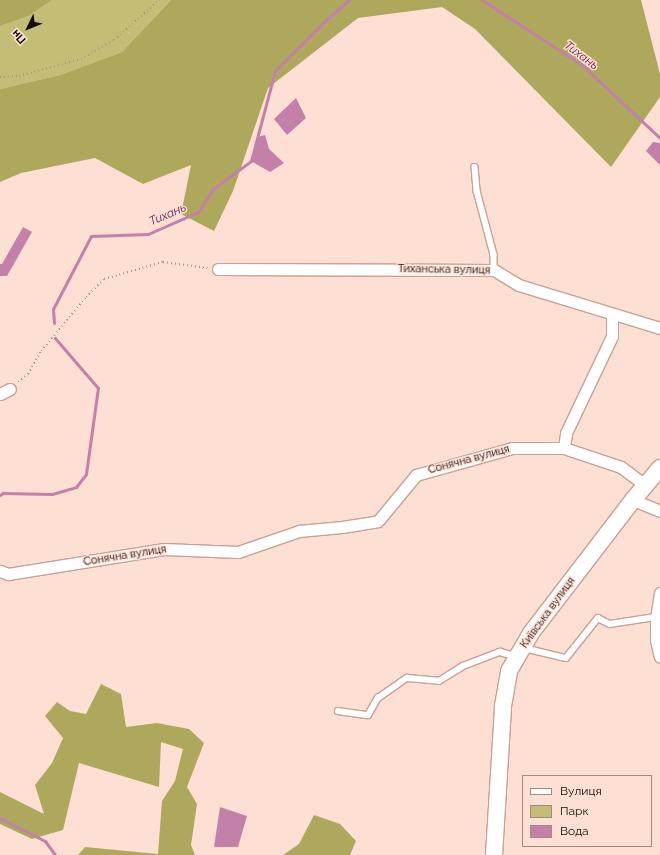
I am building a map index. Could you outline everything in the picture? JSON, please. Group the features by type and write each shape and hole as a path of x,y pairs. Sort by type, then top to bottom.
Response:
{"main road":[{"name":"Київська вулиця","path":"494,855 503,706 509,671 531,633 633,500 660,468"}],"street":[{"name":"Тиханська вулиця","path":"218,269 494,270 519,285 660,328"},
{"path":"564,448 566,433 612,336 612,314"},
{"name":"Сонячна вулиця","path":"0,571 8,574 164,549 238,552 299,531 342,527 378,521 416,475 512,448 564,448 621,467 645,485"},
{"path":"633,500 660,511"},
{"path":"660,593 656,617 656,640 660,657"}],"lane":[{"path":"475,167 477,191 494,254 494,270"},
{"path":"338,711 368,715 378,698 407,678 439,681 463,666 500,652 520,652 566,658 598,618 610,624 656,617"}],"path":[{"path":"0,77 19,76 81,59 114,40 159,0"},
{"path":"5,391 28,374 41,351 86,297 104,279 163,262 218,269"}],"green space":[{"path":"52,0 171,0 122,52 60,75 0,89 0,26 29,16"}],"shaded area":[{"path":"0,0 52,0 29,16 0,26"},
{"path":"171,0 641,0 660,74 660,97 611,167 475,29 442,7 358,18 268,88 233,191 214,231 181,214 191,165 143,184 95,158 21,173 0,182 0,89 60,75 122,52"},
{"path":"101,684 121,694 126,727 157,723 189,729 204,743 187,787 197,804 191,845 195,855 78,855 85,847 158,854 162,801 175,781 183,749 161,742 159,787 79,763 63,830 32,839 0,824 0,792 44,814 35,785 52,763 63,738 45,716 57,702 70,711 86,714"},
{"path":"314,815 340,824 356,841 350,855 283,855 299,844"}],"water":[{"path":"296,98 306,118 287,135 274,119"},
{"path":"265,135 269,149 284,163 270,172 251,161 257,137"},
{"path":"653,142 660,143 660,165 646,151"},
{"path":"23,227 32,232 7,276 0,276 0,264 2,264"},
{"path":"220,807 247,816 238,847 214,847"}],"waterway":[{"name":"Тихань","path":"54,323 53,309 91,236 148,234 198,212 213,189 251,161 275,71 326,20 349,0"},
{"name":"Тихань","path":"482,0 582,65 660,138"},
{"name":"Тихань","path":"0,495 3,493 52,494 76,487 86,474 98,388 55,338"},
{"name":"Тихань","path":"0,818 45,841 55,855"}]}
